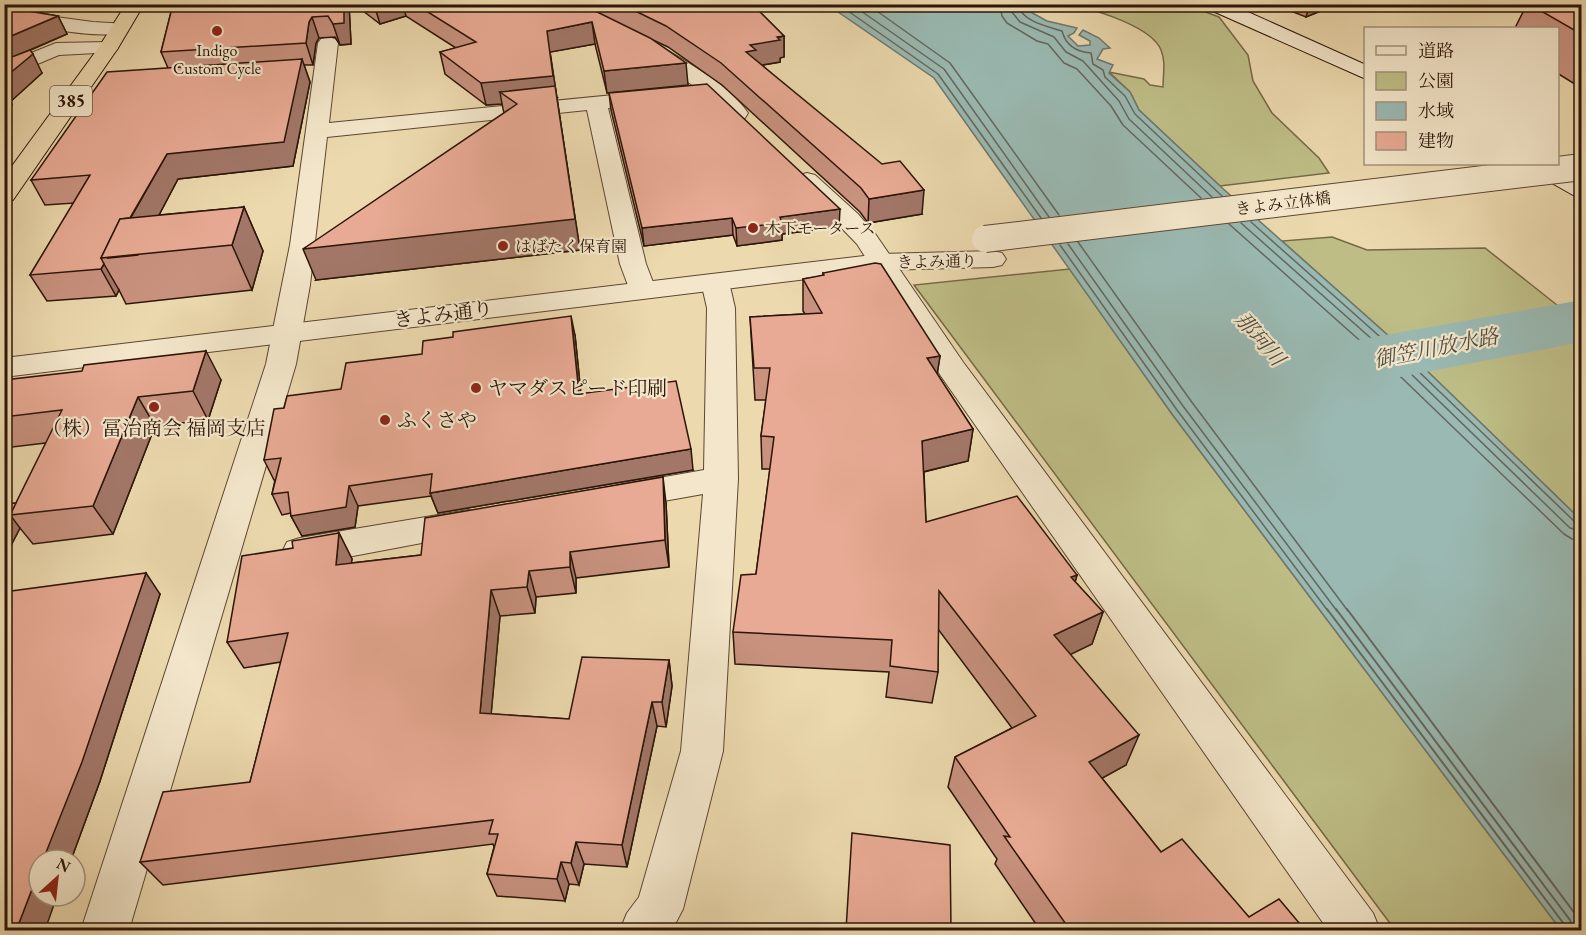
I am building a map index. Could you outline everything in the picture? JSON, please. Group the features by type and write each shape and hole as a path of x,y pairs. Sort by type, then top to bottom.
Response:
{"highway":[{"name":"385","path":"4,195 91,87 108,48 135,4"}],"street":[{"path":"1212,4 1364,73"},
{"path":"4,15 93,28 120,28"},
{"path":"630,38 660,52 714,92 756,131"},
{"path":"105,930 248,562 288,334 318,131 312,74 328,43"},
{"path":"4,72 56,49 108,48"},
{"path":"318,131 714,92"},
{"path":"596,103 633,264 642,290"},
{"path":"790,163 849,219 881,262 952,369 1356,930"},
{"path":"1537,165 1581,188"},
{"name":"きよみ立体橋","path":"989,249 1581,167"},
{"name":"きよみ立体橋","path":"989,249 1581,188"},
{"name":"きよみ通り","path":"4,368 989,249"},
{"path":"644,930 659,909 702,751 721,479 721,308 715,282"},
{"path":"592,502 721,479"},
{"path":"248,562 498,518"}],"green space":[{"path":"1075,5 1187,5 1219,17 1248,55 1253,81 1272,113 1319,158 1329,173 1220,186 1139,110 1130,92 1109,72 1144,79 1150,85 1163,87 1163,59 1156,42 1136,27 1123,21"},
{"path":"1332,237 1367,250 1485,248 1581,324 1581,520 1418,362 1282,241"},
{"path":"1070,269 1172,414 1561,930 1395,930 914,285"}],"water":[{"name":"那珂川","path":"828,5 1018,5 1047,21 1077,28 1068,36 1078,46 1090,45 1090,41 1079,35 1083,30 1099,38 1110,48 1103,49 1097,59 1113,65 1109,73 1130,92 1139,110 1220,186 1418,362 1581,520 1581,930 1561,930 1172,414 934,78"}],"building":[{"path":"173,4 344,4 344,23 333,24 328,16 312,17 306,43 161,52"},
{"path":"415,4 581,4 650,38 686,63 604,71 592,22 547,31 553,76 481,83 440,52 476,42"},
{"path":"621,4 752,4 784,36 777,37 780,40 750,45 756,50 746,52 882,164 900,161 924,190 869,199 861,188 721,63 666,26"},
{"path":"1529,4 1581,4 1581,34"},
{"path":"4,7 58,16 4,39"},
{"path":"30,50 33,54 4,78 4,60"},
{"path":"302,59 284,142 167,154 130,218 120,219 101,258 104,264 101,269 30,275 90,175 31,180 107,72"},
{"path":"707,84 840,209 780,217 782,223 736,228 732,218 642,228 609,93"},
{"path":"555,86 575,219 303,249 517,104 500,92"},
{"path":"244,207 232,245 101,258 120,219"},
{"path":"875,263 881,264 940,356 927,358 973,429 922,441 926,522 1017,496 1077,575 1071,577 1103,612 1054,635 1139,735 1089,762 1161,852 1182,839 1249,917 1279,899 1305,930 1070,930 1004,836 1010,837 955,757 1036,716 939,591 938,672 890,666 892,640 733,632 741,575 756,574 774,437 761,436 770,368 754,368 750,317 822,313 803,279"},
{"path":"571,316 579,394 676,381 691,449 430,493 432,474 349,486 346,507 291,516 288,492 272,494 281,458 264,460 274,409 284,408 287,396 341,389 346,363 422,354 423,341 453,337 453,332"},
{"path":"206,351 193,391 138,397 93,506 10,515 62,410 4,417 4,380 82,371 84,365"},
{"path":"663,477 665,540 570,552 570,567 529,571 527,587 491,590 480,713 569,719 582,657 669,660 662,702 652,702 622,845 576,842 571,863 561,862 557,879 487,874 498,834 489,834 493,820 140,862 163,792 250,782 288,633 227,642 242,556 293,548 292,541 339,533 336,565 421,555 425,518"},
{"path":"16,503 11,515 4,528 4,504"},
{"path":"146,573 82,762 48,848 27,848 27,902 19,923 4,925 4,592"},
{"path":"852,833 950,845 951,930 846,930"},
{"path":"699,924 700,930 673,930"}],"waterway":[{"name":"御笠川放水路","path":"1301,373 1582,321"}],"place":[{"name":"Indigo Custom Cycle","path":"217,31"},
{"name":"木下モータース","path":"753,228"},
{"name":"はばたく保育園","path":"503,246"},
{"name":"ヤマダスピード印刷","path":"476,388"},
{"name":"（株）冨治商会 福岡支店","path":"154,407"},
{"name":"ふくさや","path":"385,420"}]}
